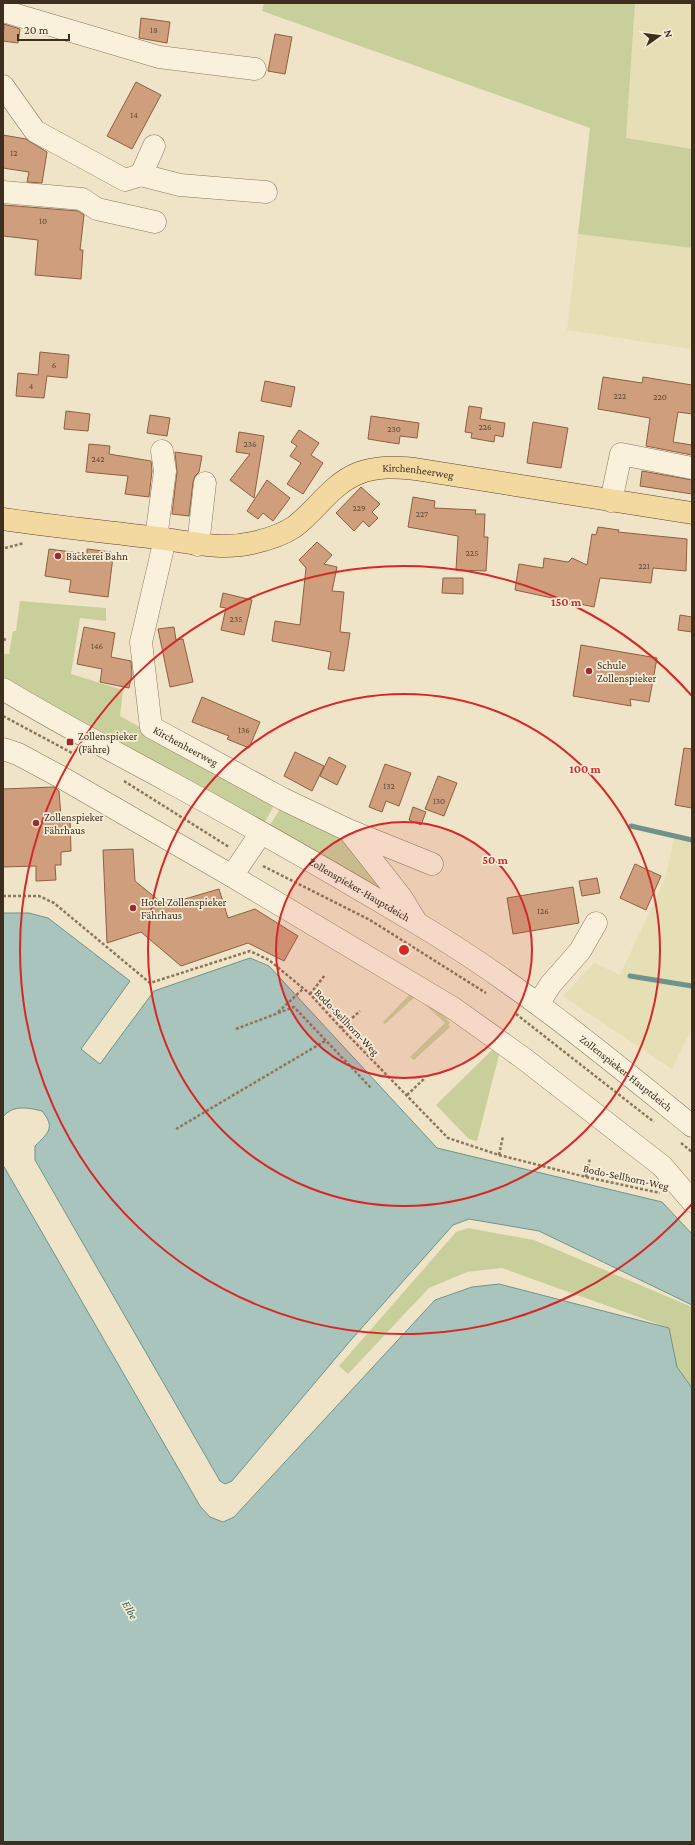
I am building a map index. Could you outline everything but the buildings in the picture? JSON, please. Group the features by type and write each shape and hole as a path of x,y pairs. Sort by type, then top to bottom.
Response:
{"main road":[{"name":"Kirchenheerweg","path":"3,519 198,545 237,546 268,539 294,527 333,488 359,473 386,467 415,469 692,513"}],"street":[{"path":"3,11 159,57 255,69"},
{"path":"3,86 35,131 124,180 141,175 180,185 266,192"},
{"path":"141,175 154,146"},
{"path":"3,192 82,199 97,209 155,222"},
{"path":"161,539 165,471 162,452"},
{"path":"611,501 621,454 692,468"},
{"path":"198,545 206,483"},
{"name":"Kirchenheerweg","path":"161,539 141,642 151,727 283,799 348,830 432,864"},
{"name":"Zollenspieker-Hauptdeich","path":"3,689 41,712 261,833 416,922 472,958 560,1020 686,1134"},
{"path":"3,749 18,754 59,776 232,876 441,1001 503,1043 662,1166 691,1200"},
{"name":"Kirchenheerweg","path":"348,830 401,897 416,922"},
{"path":"232,876 261,833"},
{"path":"538,1004 552,984 580,951 596,923"}],"path":[{"path":"3,716 72,753"},
{"path":"121,779 245,857 370,920 487,994"},
{"name":"Bodo-Sellhorn-Weg","path":"3,896 39,896 54,903 150,983 250,951 269,960 310,994 340,1028 448,1138 499,1155 586,1177 691,1200"},
{"path":"310,994 325,975"},
{"path":"276,1014 303,988"},
{"path":"236,1029 294,1007 370,1088"},
{"path":"340,1028 360,1011"},
{"path":"512,1012 655,1123"},
{"path":"176,1129 326,1041"},
{"path":"407,1095 425,1078"},
{"path":"686,1134 692,1152"},
{"path":"499,1155 503,1136"},
{"path":"586,1177 590,1158"}],"shaded area":[{"path":"635,3 692,3 692,149 626,139"},
{"path":"578,234 692,248 692,349 567,330"},
{"path":"675,836 692,840 692,1028 672,1069 563,996 594,963 620,975 665,879"}],"green space":[{"path":"264,3 635,3 626,138 692,149 692,248 578,234 590,128 262,11"},
{"path":"20,601 106,608 106,621 80,618 71,674 123,690 120,716 276,802 265,822 109,736 45,704 3,678 3,654 9,654 13,631 16,631"},
{"path":"282,806 344,838 391,897 270,825"},
{"path":"396,982 438,1007 450,1023 448,1025 450,1027 414,1060 410,1057 445,1023 416,996 385,1024 383,1022 409,995"},
{"path":"492,1050 499,1055 477,1141 469,1139 436,1105"},
{"path":"468,1228 534,1240 692,1307 692,1388 677,1367 669,1328 502,1268 467,1272 429,1288 348,1374 339,1366 456,1232"}],"water":[{"path":"3,913 29,913 48,918 130,981 81,1049 100,1064 154,991 250,958 269,966 437,1148 662,1202 692,1234 692,1305 539,1231 469,1219 453,1225 351,1340 232,1481 225,1484 220,1481 35,1160 35,1146 49,1130 49,1122 46,1117 42,1111 21,1108 11,1110 3,1117"},
{"name":"Elbe","path":"3,1165 200,1506 210,1517 223,1522 234,1517 435,1300 472,1287 499,1284 669,1328 677,1367 692,1388 692,1842 3,1842"}],"waterway":[{"path":"631,826 692,840"},
{"path":"630,976 692,986"}],"place":[{"name":"Bäckerei Bahn","path":"58,556"},
{"name":"Schule Zollenspieker","path":"589,671"},
{"name":"Zollenspieker (Fähre)","path":"70,742"},
{"name":"Zollenspieker Fährhaus","path":"36,823"},
{"name":"Hotel Zollenspieker Fährhaus","path":"133,908"}]}
